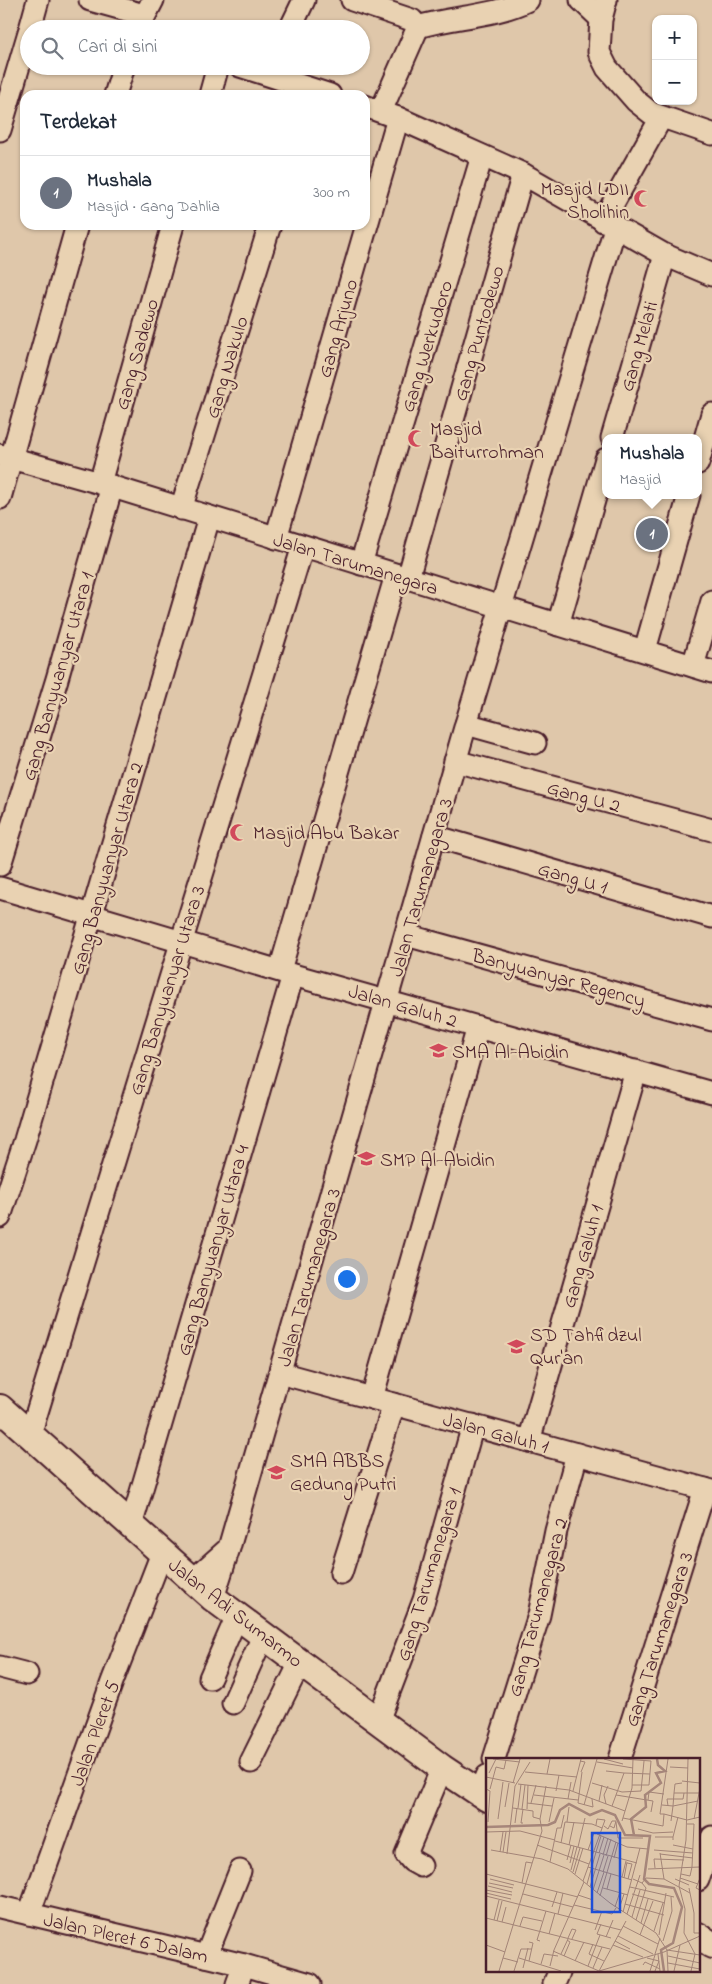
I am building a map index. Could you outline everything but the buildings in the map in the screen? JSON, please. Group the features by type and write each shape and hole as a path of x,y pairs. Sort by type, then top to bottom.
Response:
{"main road":[{"name":"Jalan Adi Sumarmo","path":"0,1408 213,1598 442,1768 485,1789"},
{"path":"700,1937 712,1945"}],"street":[{"path":"32,20 38,0"},
{"path":"90,0 145,14"},
{"path":"294,20 304,0"},
{"path":"352,0 412,20 418,27 437,21 494,13 509,9 528,0"},
{"path":"581,0 604,9 599,52 606,68 636,101 661,118 712,134"},
{"name":"Gang Arjuno","path":"370,157 381,112 418,27"},
{"path":"0,130 20,61"},
{"path":"117,90 121,75"},
{"path":"211,90 216,75"},
{"path":"279,75 311,90"},
{"path":"381,112 523,174 609,225 665,255 712,275"},
{"name":"Jalan Tarumanegara 3","path":"213,1598 388,1000 455,761 502,608 609,225 661,118"},
{"name":"Gang Werkudoro","path":"361,564 482,156"},
{"name":"Gang Puntodewo","path":"402,576 523,174"},
{"path":"0,498 6,457 75,230"},
{"name":"Gang Sadewo","path":"106,485 172,230"},
{"name":"Gang Nakulo","path":"181,509 268,230"},
{"name":"Gang Arjuno","path":"276,538 352,230"},
{"name":"Gang Melati","path":"613,434 665,255"},
{"path":"702,449 712,414"},
{"name":"Jalan Tarumanegara","path":"6,457 106,485 702,669"},
{"path":"558,624 602,473"},
{"name":"Gang Banyuanyar Utara 1","path":"0,865 57,679 106,485"},
{"path":"645,650 688,499"},
{"name":"Gang Banyuanyar Utara 2","path":"0,1217 209,518"},
{"name":"Gang Banyuanyar Utara 3","path":"30,1434 303,546"},
{"name":"Gang Banyuanyar Utara 4","path":"131,1526 286,973 402,576"},
{"path":"702,669 712,601"},
{"path":"466,724 535,743"},
{"name":"Gang U 2","path":"455,761 712,830"},
{"name":"Gang U 1","path":"434,836 712,917"},
{"name":"Jalan Galuh 2","path":"0,888 286,973 388,1000 712,1093"},
{"name":"Banyuanyar Regency","path":"406,935 712,1020"},
{"path":"372,1398 478,1026"},
{"name":"Gang Galuh 1","path":"529,1441 636,1071"},
{"name":"Jalan Galuh 1","path":"280,1373 708,1490"},
{"path":"341,1573 394,1404"},
{"name":"Gang Tarumanegara 1","path":"378,1721 424,1600 473,1425"},
{"name":"Gang Tarumanegara 2","path":"494,1758 539,1615 556,1531 577,1454"},
{"name":"Gang Tarumanegara 3","path":"620,1758 708,1490"},
{"path":"193,1580 229,1548"},
{"name":"Jalan Pleret 5","path":"29,1914 112,1682 162,1553"},
{"path":"210,1678 237,1616"},
{"path":"233,1704 263,1636"},
{"path":"251,1762 300,1663"},
{"path":"0,1667 27,1674"},
{"path":"421,1866 412,1861 406,1854 442,1768"},
{"path":"700,1874 712,1837"},
{"path":"206,1956 240,1871"},
{"name":"Jalan Pleret 6 Dalam","path":"0,1907 206,1956 240,1975 310,1984"},
{"path":"554,1984 559,1972"}],"place":[{"name":"Masjid LDII Sholihin","path":"643,199"},
{"name":"Masjid Baiturrohman","path":"416,439"},
{"name":"Mushala","path":"652,534"},
{"name":"Masjid Abu Bakar","path":"239,832"},
{"name":"SMA Al-Abidin","path":"438,1051"},
{"name":"SMP Al-Abidin","path":"366,1159"},
{"name":"SD Tahfidzul Qur'an","path":"516,1346"},
{"name":"SMA ABBS Gedung Putri","path":"276,1472"}]}
